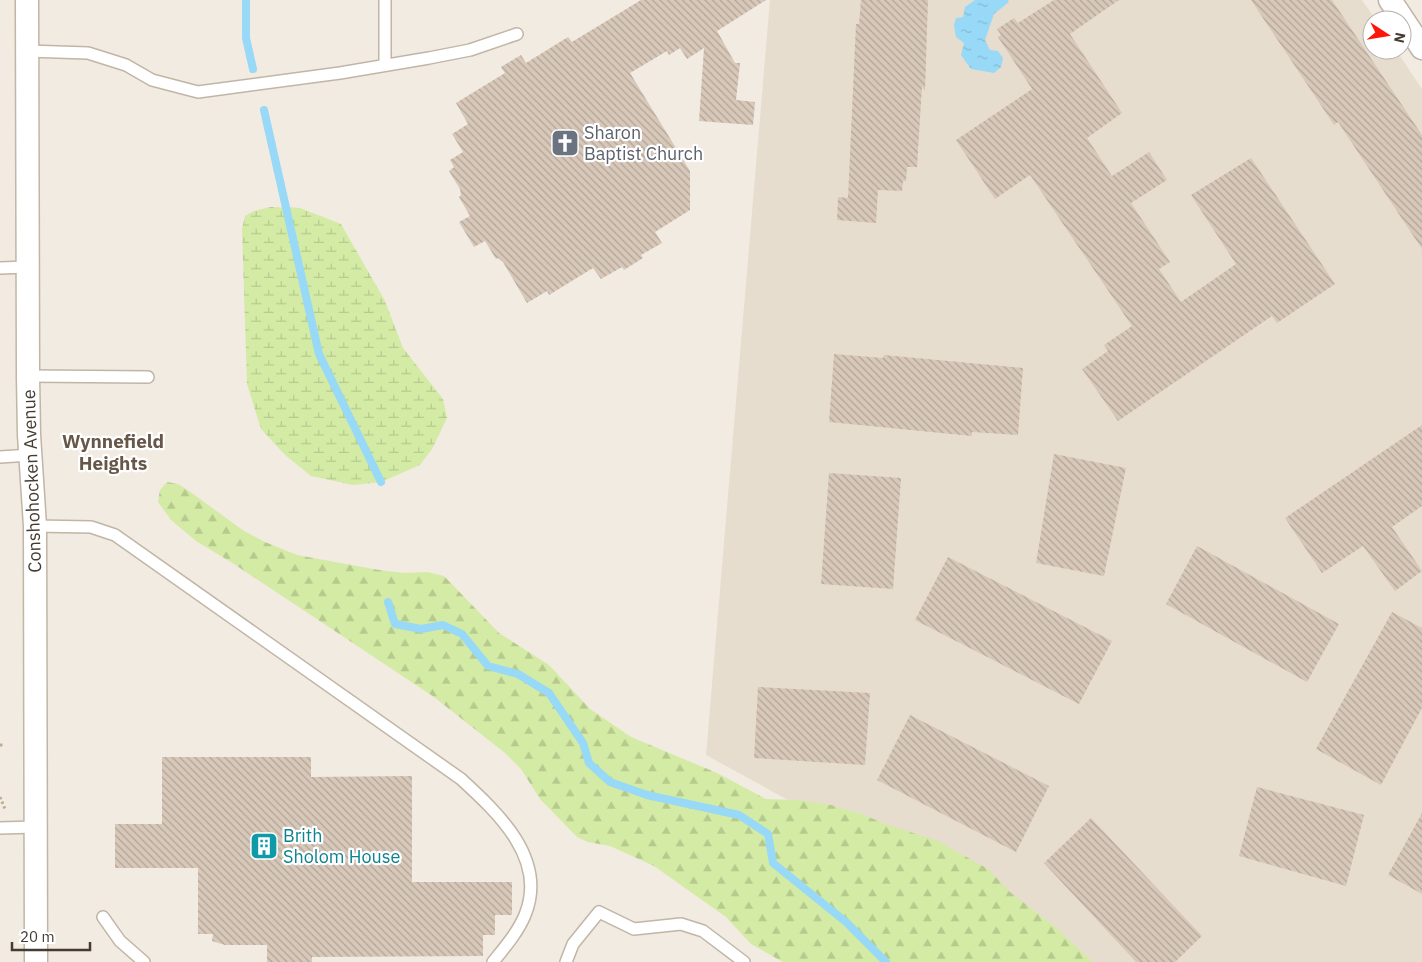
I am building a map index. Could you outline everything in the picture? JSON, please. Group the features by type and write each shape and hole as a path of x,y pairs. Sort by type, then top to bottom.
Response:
{"street":[{"name":"Conshohocken Avenue","path":"27,0 28,376 30,455 36,526 36,962"},
{"path":"1390,0 1422,48"}],"lane":[{"path":"385,0 385,65"},
{"path":"27,51 88,53 126,65 152,80 198,92 340,73 470,50 517,34"},
{"path":"0,268 27,267"},
{"path":"28,376 148,377"},
{"path":"0,458 30,455"},
{"path":"36,526 91,527 116,535 462,779 490,806 512,832 524,854 531,886 525,916 493,962"},
{"path":"0,828 35,827"},
{"path":"566,962 573,944 599,912 634,929 681,924 703,931 744,962"},
{"path":"103,917 120,941 144,962"}],"path":[{"path":"0,745 5,745"},
{"path":"0,797 5,809"}],"shaded area":[{"path":"770,0 1362,0 1369,10 1362,10 1362,60 1403,60 1422,89 1422,962 1060,962 999,916 706,755"}],"green space":[{"path":"271,207 300,208 341,224 385,301 403,348 443,399 447,418 432,449 420,465 381,482 353,485 311,476 285,455 261,429 247,384 242,229 245,216 254,211"},
{"path":"167,482 178,484 189,491 244,531 297,555 379,570 404,573 427,572 444,576 499,633 549,665 590,709 631,737 717,773 766,799 798,800 831,805 938,841 988,869 1010,892 1054,926 1093,962 783,962 751,944 726,917 654,866 610,846 588,842 577,837 540,799 521,769 505,753 434,697 234,564 196,541 171,520 158,502 160,490"}],"water":[{"path":"975,0 1008,0 1009,2 994,14 985,40 990,50 998,51 1003,58 1001,67 994,73 971,69 961,55 964,43 956,37 954,26 956,18 963,17 965,7"}],"building":[{"name":"Sharon Baptist Church","path":"641,0 766,0 717,31 735,63 740,63 736,100 755,102 753,125 699,121 704,48 687,59 680,48 669,55 667,51 630,73 690,171 690,210 655,232 662,243 641,255 643,258 624,270 622,267 601,279 593,268 549,295 547,291 527,303 503,262 498,258 496,259 485,241 474,247 459,222 470,216 459,197 461,195 460,189 449,171 454,167 450,160 463,152 452,134 468,124 456,103 505,73 501,67 521,55 526,63 568,37 572,42"},
{"path":"861,0 928,0 925,91 922,86 917,167 907,167 906,181 903,181 902,191 878,190 876,223 837,220 838,197 848,198 856,24 859,24"},
{"path":"1054,0 1119,0 1070,34 1122,113 1087,138 1112,176 1149,152 1167,180 1131,203 1170,262 1159,269 1181,302 1236,264 1191,195 1251,158 1335,284 1277,323 1272,316 1118,421 1082,369 1108,351 1104,345 1132,326 1030,175 995,199 956,140 1032,89 998,37 1001,35 997,29 1014,18 1018,23"},
{"path":"1251,0 1332,0 1362,45 1362,60 1372,60 1422,135 1422,249 1338,122 1334,125"},
{"path":"834,354 883,358 884,355 1023,368 1018,435 972,432 972,436 829,422"},
{"path":"1422,425 1422,506 1392,527 1422,571 1395,591 1363,546 1322,573 1285,518"},
{"path":"1054,454 1126,468 1104,576 1036,563"},
{"path":"829,473 901,478 893,589 821,584"},
{"path":"1197,546 1339,624 1307,682 1166,604"},
{"path":"948,557 1112,641 1079,704 915,620"},
{"path":"1392,612 1422,628 1422,708 1381,785 1316,749"},
{"path":"758,687 870,693 865,765 754,758"},
{"path":"910,715 1049,786 1016,852 877,780"},
{"name":"Brith Sholom House","path":"162,757 311,757 311,777 412,776 412,882 512,882 512,915 495,915 495,935 483,935 483,956 312,957 312,962 267,962 267,945 225,945 212,941 213,934 198,934 198,868 115,868 115,824 162,824"},
{"path":"1257,787 1364,815 1346,886 1239,856"},
{"path":"1422,813 1422,894 1388,875"},
{"path":"1091,818 1202,936 1175,962 1136,962 1044,863"}],"waterway":[{"path":"246,0 246,38 253,69"},
{"path":"264,110 319,354 381,482"},
{"path":"388,602 395,624 421,629 443,625 462,634 488,666 518,674 549,693 583,743 589,763 610,782 647,795 739,815 768,834 773,863 846,922 886,962"}],"place":[{"name":"Sharon Baptist Church","path":"565,143"},
{"name":"Brith Sholom House","path":"264,846"}],"district":[{"name":"Wynnefield Heights","path":"113,452"}]}
